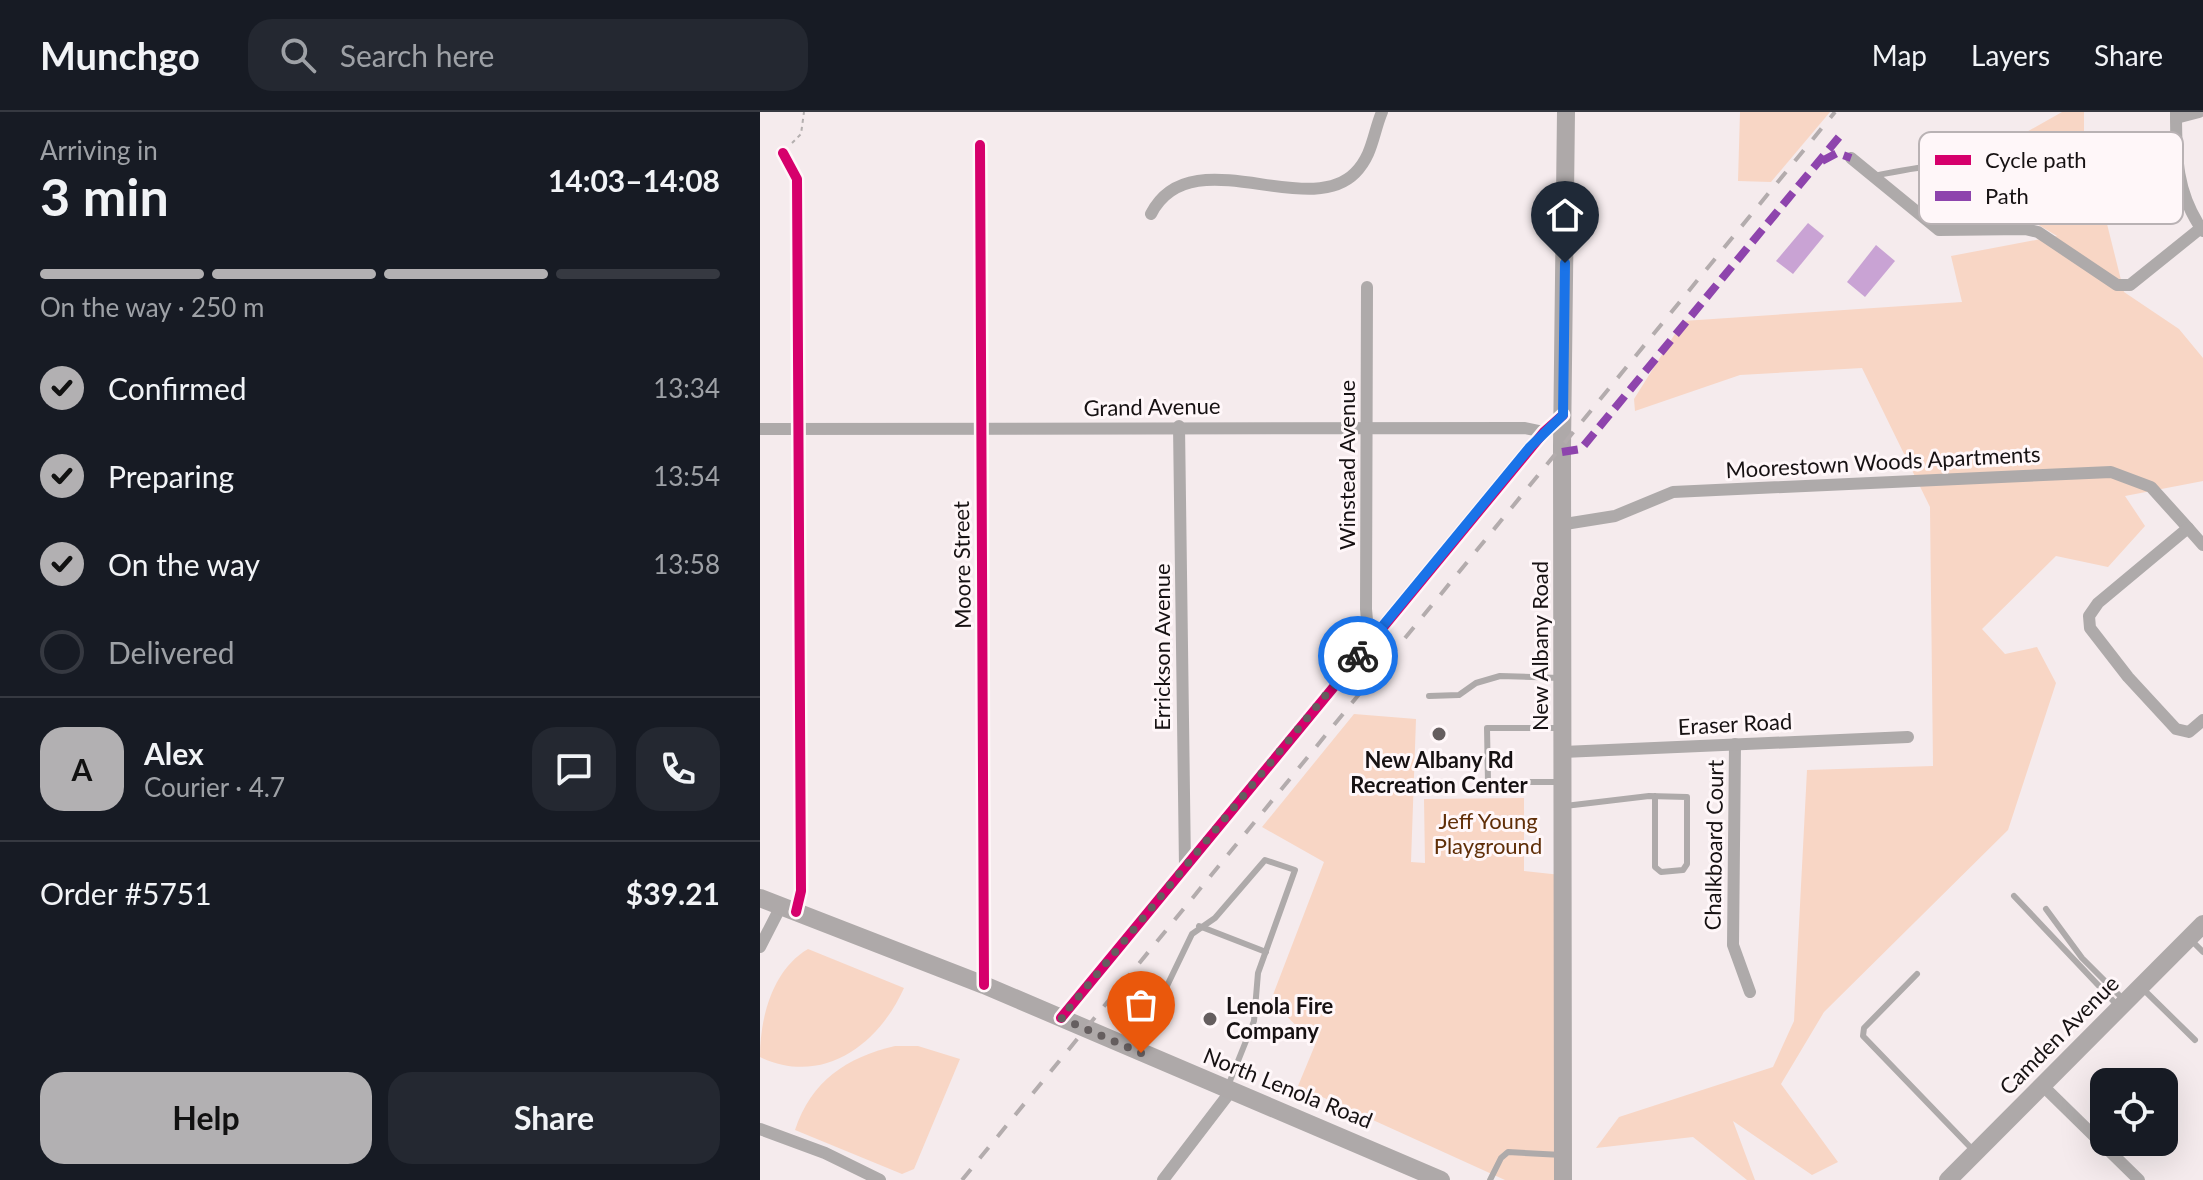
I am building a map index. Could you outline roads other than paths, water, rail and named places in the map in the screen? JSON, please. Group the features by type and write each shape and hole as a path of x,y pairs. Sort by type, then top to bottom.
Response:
{"main road":[{"name":"New Albany Road","path":"1563,1180 1566,112"},
{"name":"North Lenola Road","path":"760,898 984,985 1441,1180"},
{"name":"Camden Avenue","path":"1950,1180 2203,924"}],"street":[{"path":"1151,214 1160,200 1177,188 1195,183 1229,179 1290,187 1335,186 1347,180 1364,163 1382,112"},
{"path":"2176,115 2199,112"},
{"name":"Moore Street","path":"980,145 984,985"},
{"path":"760,947 801,891 797,179 783,153"},
{"path":"1851,158 1919,214"},
{"path":"1932,224 1939,230 2038,232 2117,285 2124,286 2130,285 2202,229 2183,193"},
{"name":"Winstead Avenue","path":"1367,287 1366,609 1369,643"},
{"path":"1061,1018 1544,432 1563,415"},
{"name":"Errickson Avenue","path":"1179,426 1185,867"},
{"name":"Grand Avenue","path":"760,429 1366,426 1512,427 1544,432"},
{"name":"Moorestown Woods Apartments","path":"1565,524 1615,516 1673,492 2111,472 2151,487 2203,545"},
{"path":"2188,528 2098,603 2089,616 2090,628 2128,677 2176,729 2189,732 2203,720"},
{"name":"Eraser Road","path":"1563,752 1908,737"},
{"name":"Chalkboard Court","path":"1735,744 1733,945 1750,992"},
{"path":"2042,1085 2139,1180"},
{"path":"1163,1180 1229,1090"},
{"path":"760,1129 825,1153 880,1180"}],"lane":[{"path":"1873,176 1919,167"},
{"path":"1997,224 1998,229"},
{"path":"1429,696 1459,695 1476,683 1500,676 1563,678"},
{"path":"1563,728 1487,728 1488,782 1564,782"},
{"path":"1565,806 1655,796 1687,797 1687,864 1683,870 1661,872 1655,867 1655,796"},
{"path":"1136,1051 1192,934 1199,926 1215,918 1268,859 1295,870 1254,987 1254,1021 1229,1090"},
{"path":"2014,896 2122,1004"},
{"path":"2046,909 2082,958 2122,1004"},
{"path":"1199,926 1266,952"},
{"path":"2189,938 2203,952"},
{"path":"1917,974 1864,1028 1863,1036 1975,1153"},
{"path":"2141,986 2195,1040"},
{"path":"1490,1180 1501,1158 1508,1152 1564,1155"}],"railway":[{"path":"962,1180 1835,112"}],"place":[{"name":"New Albany Rd Recreation Center","path":"1439,734"},
{"name":"Lenola Fire Company","path":"1210,1019"}],"park label":[{"name":"Jeff Young Playground","path":"1488,834"}]}
